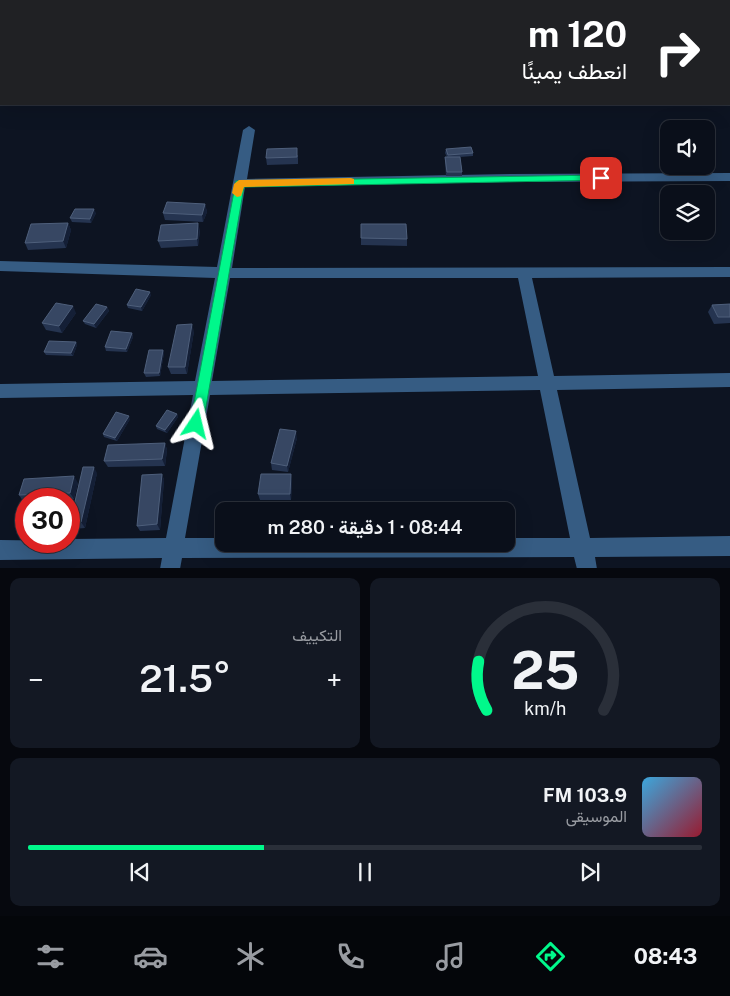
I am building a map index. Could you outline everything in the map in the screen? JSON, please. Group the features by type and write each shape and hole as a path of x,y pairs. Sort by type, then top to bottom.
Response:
{"street":[{"path":"170,568 249,130"},
{"path":"239,184 510,178 730,177"},
{"path":"0,266 223,274 730,272"},
{"path":"524,273 588,568"},
{"path":"0,391 730,380"},
{"path":"0,550 174,547 583,548 730,546"}],"building":[{"path":"471,147 473,153 448,155 446,149"},
{"path":"297,148 297,157 266,158 267,149"},
{"path":"445,157 460,157 462,172 447,172"},
{"path":"167,202 205,204 202,215 163,213"},
{"path":"75,209 94,209 90,219 70,218"},
{"path":"68,223 63,241 25,243 31,224"},
{"path":"198,223 197,239 158,241 161,225"},
{"path":"361,224 406,224 407,239 361,238"},
{"path":"136,289 150,292 141,307 127,305"},
{"path":"56,303 73,306 59,326 42,323"},
{"path":"96,304 107,307 94,324 83,321"},
{"path":"730,304 730,317 718,317 712,305"},
{"path":"192,324 185,367 168,367 177,325"},
{"path":"111,331 132,333 126,349 105,347"},
{"path":"49,341 76,342 71,353 44,352"},
{"path":"149,350 163,350 159,373 144,373"},
{"path":"167,410 177,414 165,430 156,426"},
{"path":"116,412 129,416 115,438 103,434"},
{"path":"280,429 296,431 287,466 271,463"},
{"path":"165,443 162,459 104,461 108,445"},
{"path":"83,467 94,467 80,522 80,488 78,488"},
{"path":"162,474 157,524 137,526 142,475"},
{"path":"261,474 291,474 290,494 258,494"},
{"path":"74,476 71,488 21,488 24,479"}],"slow traffic":[{"path":"237,193 239,184 351,181"}],"route":[{"path":"196,424 239,184 510,178 601,178"}]}
